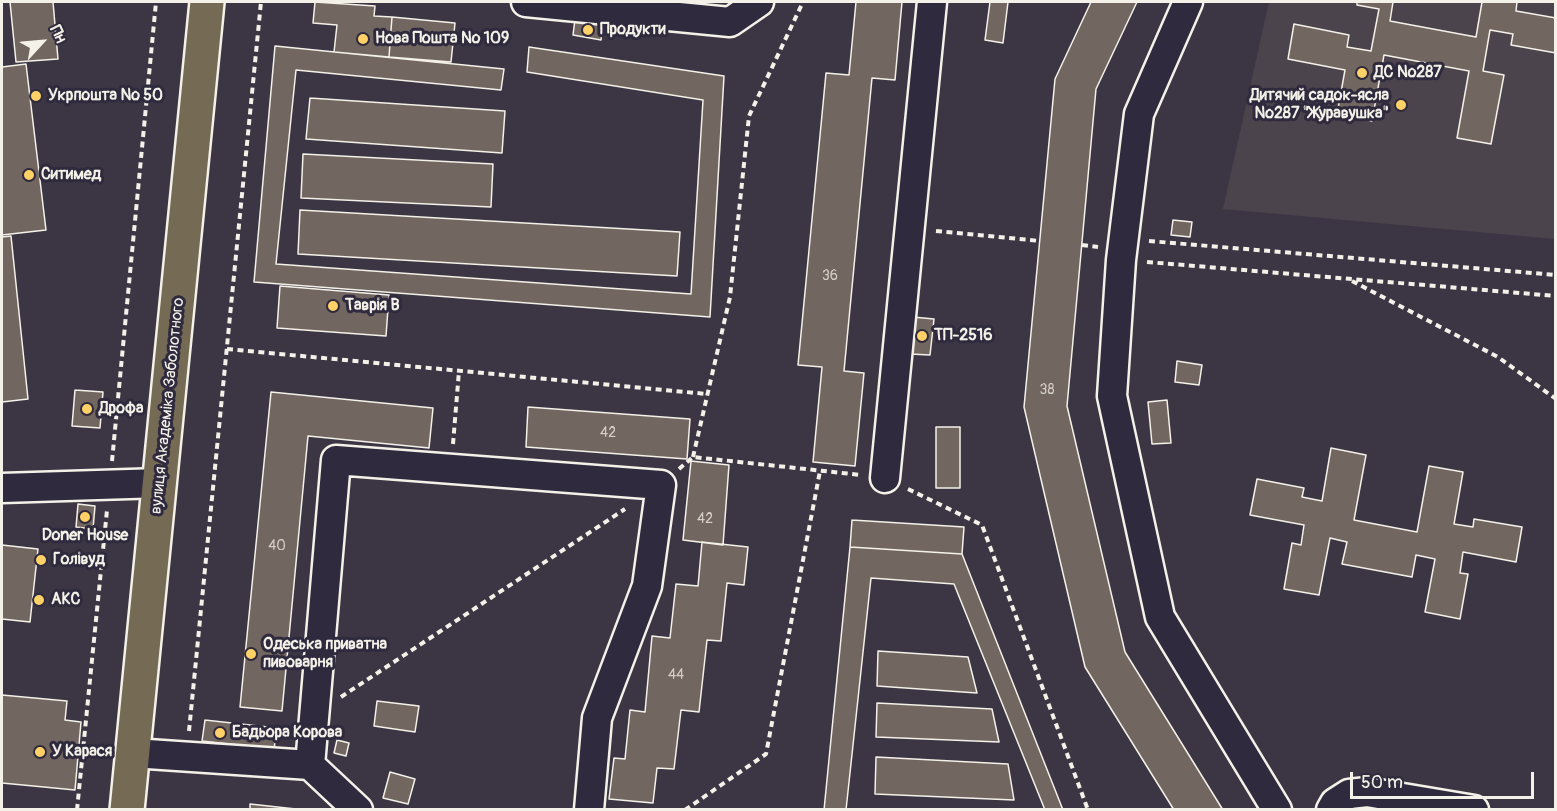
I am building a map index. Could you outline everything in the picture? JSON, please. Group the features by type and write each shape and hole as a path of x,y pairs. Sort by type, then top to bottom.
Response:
{"highway":[{"name":"вулиця Академіка Заболотного","path":"128,810 207,2"}],"lane":[{"path":"526,2 730,22 759,2"},
{"path":"885,478 932,2"},
{"path":"1188,2 1139,114 1123,249 1112,396 1160,617 1277,810"},
{"path":"310,765 336,460 661,485 647,586 597,718 589,810"},
{"path":"2,488 160,483"},
{"path":"133,753 310,765 358,810"},
{"path":"1331,810 1335,803 1349,794 1367,792 1474,810"}],"path":[{"path":"77,810 156,2"},
{"path":"186,756 261,2"},
{"path":"314,716 661,485 693,457 730,297 749,116 803,2"},
{"path":"910,228 1040,241"},
{"path":"1123,249 1556,275"},
{"path":"1123,249 1348,279 1556,296"},
{"path":"1348,279 1498,357 1556,399"},
{"path":"226,349 707,394"},
{"path":"450,469 459,370"},
{"path":"693,457 885,478 982,525 1088,810"},
{"path":"685,810 766,754 820,471"}],"shaded area":[{"name":"Дитячий садок-ясла №287 \"Журавушка\"","path":"1269,2 1555,2 1555,239 1223,209"}],"building":[{"path":"10,2 53,2 58,59 16,62"},
{"name":"Нова Пошта № 109","path":"315,2 375,6 374,16 392,17 389,57 334,52 337,25 313,23"},
{"path":"856,2 902,2 895,80 872,78 844,371 864,373 855,466 813,462 822,367 798,365 826,73 849,75"},
{"path":"990,2 1008,2 1003,43 985,40"},
{"path":"1091,2 1137,2 1096,89 1067,406 1125,652 1223,810 1174,810 1085,667 1024,407 1055,79"},
{"name":"ДС №287","path":"1357,2 1393,2 1390,21 1476,37 1482,2 1517,2 1516,11 1556,18 1556,53 1511,45 1513,34 1490,30 1483,71 1504,75 1491,144 1457,138 1469,71 1384,55 1372,121 1337,114 1345,70 1288,59 1294,24 1349,35 1347,47 1371,51 1379,9 1357,5"},
{"path":"392,17 455,23 451,62 389,57"},
{"name":"Продукти","path":"575,19 603,24 601,40 573,35"},
{"path":"275,46 504,69 501,90 296,70 276,264 691,294 703,100 527,72 529,47 724,76 710,317 254,282"},
{"path":"26,64 46,230 2,235 2,67"},
{"path":"310,98 505,111 502,153 306,139"},
{"path":"303,154 493,164 491,207 301,198"},
{"path":"300,210 680,232 677,276 298,254"},
{"path":"1173,220 1192,222 1190,237 1171,235"},
{"path":"11,236 28,399 2,402 2,237"},
{"name":"Таврія В","path":"280,286 389,295 386,336 277,328"},
{"name":"ТП-2516","path":"913,317 934,319 930,355 910,354"},
{"path":"1177,361 1202,365 1199,385 1175,382"},
{"name":"Дрофа","path":"75,390 103,392 100,428 72,426"},
{"path":"271,392 433,408 429,448 308,436 282,711 240,707"},
{"path":"1167,400 1171,443 1152,444 1148,402"},
{"path":"528,407 690,419 687,459 526,447"},
{"path":"936,427 960,427 960,488 936,488"},
{"path":"1331,448 1366,455 1354,520 1417,532 1429,466 1463,472 1454,524 1473,527 1474,519 1522,527 1516,562 1463,552 1460,573 1468,574 1460,619 1425,612 1435,559 1416,555 1412,577 1342,564 1347,542 1330,538 1319,595 1284,589 1292,543 1301,545 1304,525 1250,515 1257,479 1304,488 1302,497 1322,501"},
{"path":"691,461 729,465 723,545 683,540"},
{"name":"Doner House","path":"78,504 95,506 93,529 76,527"},
{"path":"852,520 964,527 962,554 850,547"},
{"path":"702,542 748,547 744,585 727,583 721,641 707,640 699,712 681,710 674,769 657,768 653,803 609,799 614,758 625,759 630,710 645,712 652,636 670,638 676,584 698,586"},
{"path":"2,545 38,549 30,622 2,619"},
{"path":"850,547 962,554 1063,810 1045,810 954,584 871,578 846,810 824,810"},
{"path":"878,651 968,657 977,693 877,686"},
{"name":"У Карася","path":"2,695 67,701 65,720 81,722 75,790 2,783"},
{"path":"377,701 419,706 415,732 374,726"},
{"path":"877,703 992,709 999,742 876,737"},
{"path":"205,720 277,728 274,749 202,741"},
{"path":"337,740 349,743 346,756 334,753"},
{"path":"876,757 1008,764 1014,800 875,794"},
{"path":"390,772 415,779 408,804 383,798"},
{"path":"250,804 305,810 250,810"}],"place":[{"name":"Продукти","path":"588,30"},
{"name":"Нова Пошта № 109","path":"363,39"},
{"name":"ДС №287","path":"1362,73"},
{"name":"Укрпошта № 50","path":"36,96"},
{"name":"Дитячий садок-ясла №287 \"Журавушка\"","path":"1401,105"},
{"name":"Ситимед","path":"29,175"},
{"name":"Таврія В","path":"333,306"},
{"name":"ТП-2516","path":"922,336"},
{"name":"Дрофа","path":"87,409"},
{"name":"Doner House","path":"85,517"},
{"name":"Голівуд","path":"41,560"},
{"name":"АКС","path":"39,600"},
{"name":"Одеська приватна пивоварня","path":"251,654"},
{"name":"Бадьора Корова","path":"220,733"},
{"name":"У Карася","path":"40,752"}]}
